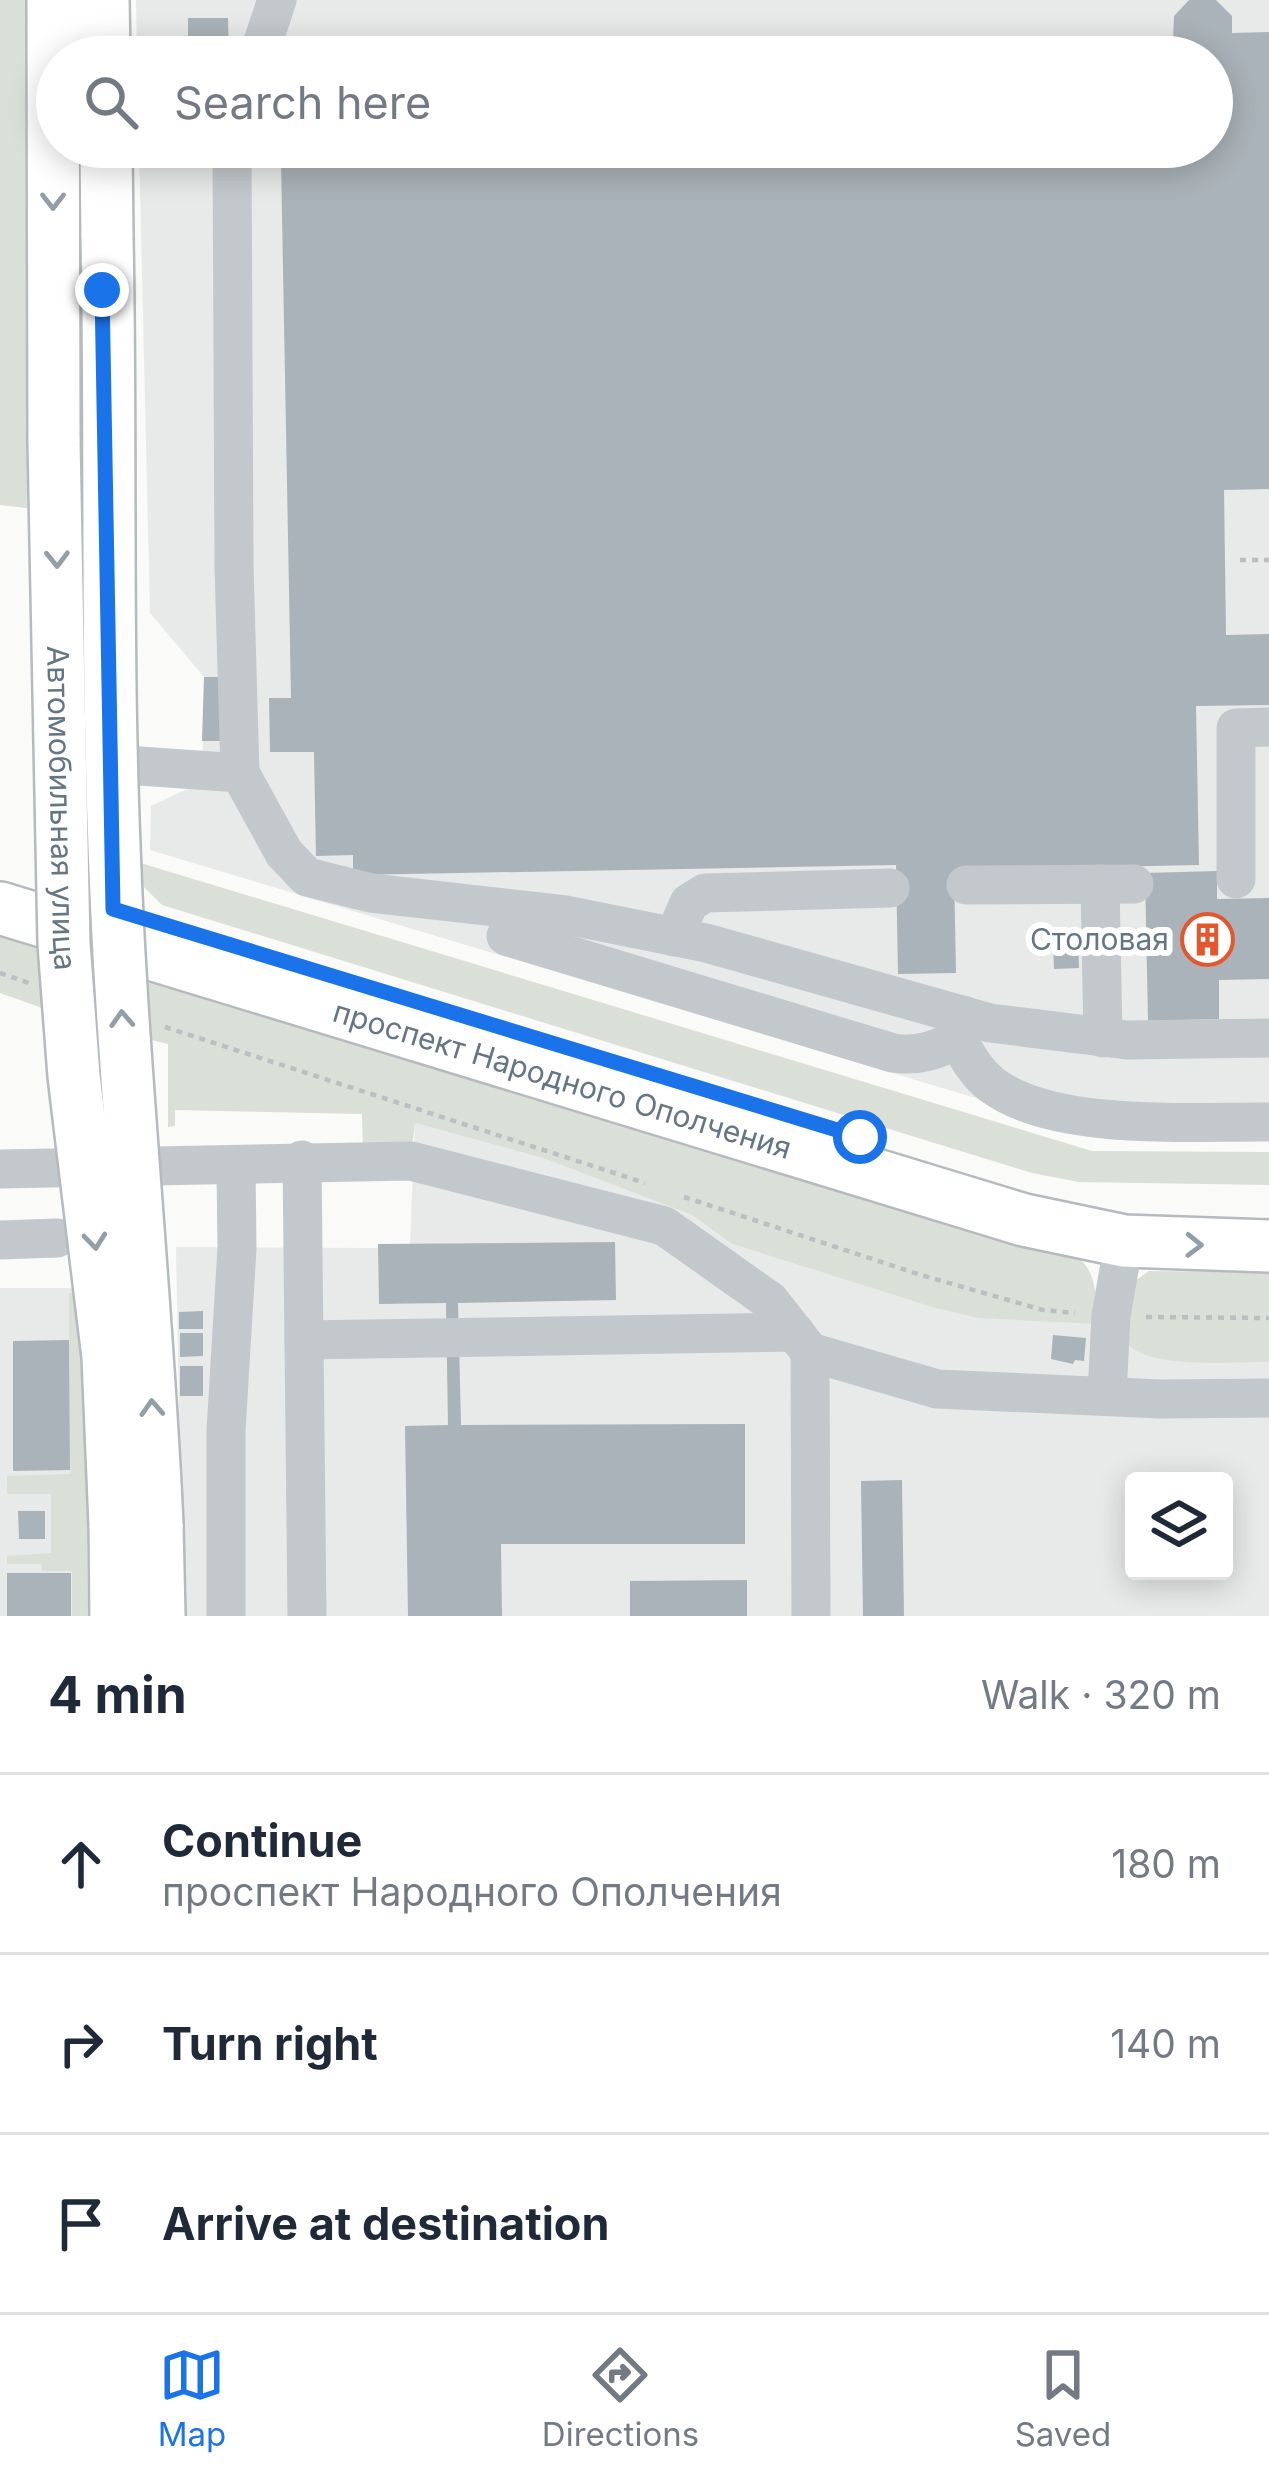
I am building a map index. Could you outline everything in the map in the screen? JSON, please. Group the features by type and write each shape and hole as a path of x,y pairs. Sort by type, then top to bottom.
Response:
{"main road":[{"name":"Автомобильная улица","path":"53,0 53,36"},
{"path":"100,0 101,36"},
{"name":"Автомобильная улица","path":"53,168 64,944 74,1076 108,1357 136,1525 159,1616"},
{"name":"Автомобильная улица","path":"102,168 114,840 122,1023 152,1394 136,1525 116,1616"},
{"name":"проспект Народного Ополчения","path":"0,875 113,925 1024,1220 1124,1240 1269,1246"},
{"name":"проспект Народного Ополчения","path":"0,908 113,925 1030,1187 1129,1207 1269,1210"}],"street":[{"path":"265,36 277,0"},
{"path":"102,168 113,925"},
{"path":"232,168 240,773 284,853 307,877 371,893 566,914 674,937 961,1028"},
{"path":"1237,878 1236,728 1269,727"},
{"path":"111,764 240,773"},
{"path":"966,885 1117,884 1103,1038"},
{"path":"674,937 689,903 705,892 890,888"},
{"path":"506,936 893,1053 928,1053 961,1028 989,1023 1103,1038 1269,1038"},
{"path":"961,1028 976,1070 994,1087 1095,1120 1269,1122"},
{"path":"302,1160 307,1616"},
{"path":"0,1169 411,1161 664,1226 770,1300 802,1342 811,1616"},
{"path":"226,1616 226,1431 238,1248 236,1167"},
{"path":"0,1240 57,1238"},
{"path":"1107,1395 1112,1316 1124,1240"},
{"path":"304,1340 802,1342 937,1389 1160,1399 1269,1398"}],"path":[{"path":"1240,560 1269,560"},
{"path":"0,973 44,988"},
{"path":"154,1024 645,1183"},
{"path":"666,1190 814,1241 1043,1310 1269,1318"}],"shaded area":[{"path":"0,0 27,0 27,508 0,505"},
{"path":"136,0 1269,0 1269,1134 1092,1133 150,850 151,806 202,782 204,677 150,613 139,168 1233,168 1233,36 137,36"},
{"path":"134,861 1092,1151 1269,1152 1269,1185 1079,1182 1032,1173 162,905 143,886"},
{"path":"0,926 1075,1255 1092,1277 1097,1324 978,1318 935,1308 732,1244 692,1215 546,1159 415,1123 412,1147 363,1150 362,1114 175,1110 175,1126 168,1127 168,1044 93,1026 0,993"},
{"path":"415,1123 546,1159 692,1215 732,1244 935,1308 979,1318 1269,1328 1269,1616 183,1616 176,1247 410,1244"},
{"path":"1149,1271 1269,1272 1269,1362 1172,1361 1137,1351 1126,1342 1131,1284"},
{"path":"0,1288 73,1288 79,1616 0,1616"},
{"path":"69,1293 77,1293 91,1531 87,1535 88,1616 72,1616 72,1571 42,1571 41,1564 7,1564 7,1556 51,1553 51,1494 7,1494 7,1476 70,1474"}],"building":[{"path":"1189,0 1216,0 1232,16 1232,33 1269,32 1269,489 1224,490 1226,635 1269,634 1269,705 1196,706 1199,865 954,870 956,973 898,974 896,865 353,875 353,855 316,856 314,752 270,752 269,698 291,698 281,168 1233,168 1233,36 1173,36 1174,16"},
{"path":"188,18 228,18 228,36 188,36"},
{"path":"204,677 224,677 222,741 202,741"},
{"name":"Столовая","path":"1217,871 1217,899 1269,898 1269,979 1219,980 1219,1019 1148,1021 1145,873"},
{"path":"1078,939 1079,968 1054,969 1053,940"},
{"path":"615,1242 616,1300 458,1303 461,1425 745,1424 745,1544 501,1544 502,1616 408,1616 405,1426 448,1425 446,1303 379,1304 378,1244"},
{"path":"203,1311 203,1329 179,1329 179,1312"},
{"path":"180,1333 203,1333 203,1356 180,1357"},
{"path":"1053,1335 1086,1338 1084,1361 1073,1364 1051,1359"},
{"path":"69,1340 70,1470 13,1471 13,1341"},
{"path":"180,1366 203,1366 203,1396 180,1396"},
{"path":"902,1480 904,1616 863,1616 861,1481"},
{"path":"18,1511 45,1511 45,1539 19,1539"},
{"path":"7,1573 71,1573 71,1616 7,1616"},
{"path":"747,1580 747,1616 630,1616 630,1581"}],"place":[{"name":"Столовая","path":"1208,939"}],"route":[{"path":"102,290 113,909 860,1137"}]}
